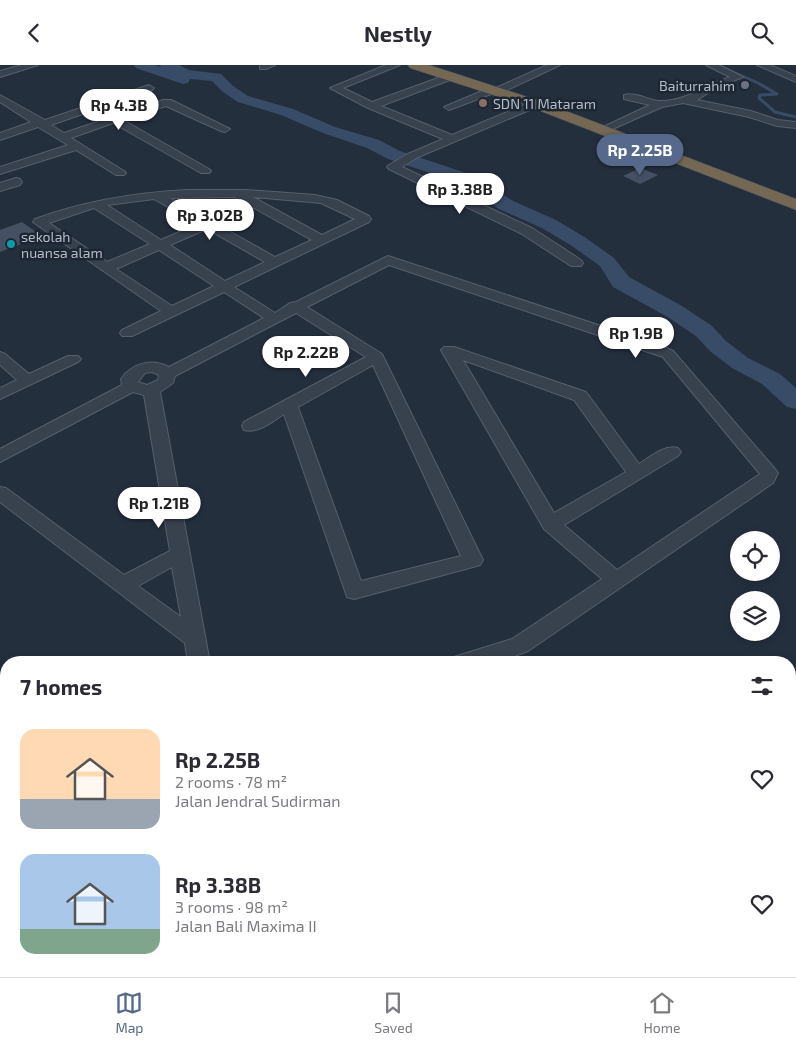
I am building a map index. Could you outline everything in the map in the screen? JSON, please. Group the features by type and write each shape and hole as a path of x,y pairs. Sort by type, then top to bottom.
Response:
{"highway":[{"path":"415,65 495,90 604,129 796,205"}],"street":[{"path":"0,74 32,65"},
{"path":"395,65 334,88 372,107 452,139"},
{"path":"449,107 555,65"},
{"path":"762,65 796,79"},
{"path":"604,129 660,104 692,99 714,86 738,77 720,66"},
{"path":"372,107 452,77"},
{"path":"0,137 149,88"},
{"path":"628,97 660,104"},
{"path":"0,98 120,173"},
{"path":"685,101 750,113 777,123 796,125"},
{"path":"63,137 167,102 225,129"},
{"path":"535,104 408,158 394,167 527,231 576,263"},
{"path":"0,112 15,107"},
{"path":"114,120 205,171"},
{"path":"0,171 78,146"},
{"path":"0,187 16,182"},
{"path":"235,192 322,240"},
{"path":"127,333 224,287 365,219 335,203 316,198 235,192 158,196 97,204 62,212 39,222 171,312"},
{"path":"158,196 275,262"},
{"path":"97,204 273,318"},
{"path":"106,268 208,224"},
{"path":"132,386 141,390 152,389 164,383 167,373 388,260 668,354 769,473 767,479 520,645 487,656"},
{"path":"289,404 354,591 473,560 377,357 295,306"},
{"path":"616,580 551,524 449,350 580,396 636,473"},
{"path":"0,357 28,381"},
{"path":"250,426 377,357"},
{"path":"0,394 73,359"},
{"path":"132,386 130,379 140,369 158,367 167,373"},
{"path":"0,456 132,386"},
{"path":"152,389 198,656"},
{"path":"551,524 672,452"},
{"path":"0,493 195,639"},
{"path":"122,585 180,553"}],"building":[{"path":"640,168 658,175 640,184 623,176"},
{"name":"sekolah nuansa alam","path":"22,222 42,236 0,252 0,230"}],"waterway":[{"path":"141,65 183,80"},
{"path":"167,65 186,74 216,77 228,89 243,99 287,112 329,130 373,144 394,155 466,179 506,205 549,224 579,242 607,262 621,282 674,311 704,331 718,346 740,363 771,379 796,401"},
{"path":"717,65 758,83 777,94 760,95 759,98 775,112 796,117"}],"place":[{"name":"Baiturrahim","path":"745,85"},
{"name":"SDN 11 Mataram","path":"483,103"},
{"name":"sekolah nuansa alam","path":"11,244"}]}
